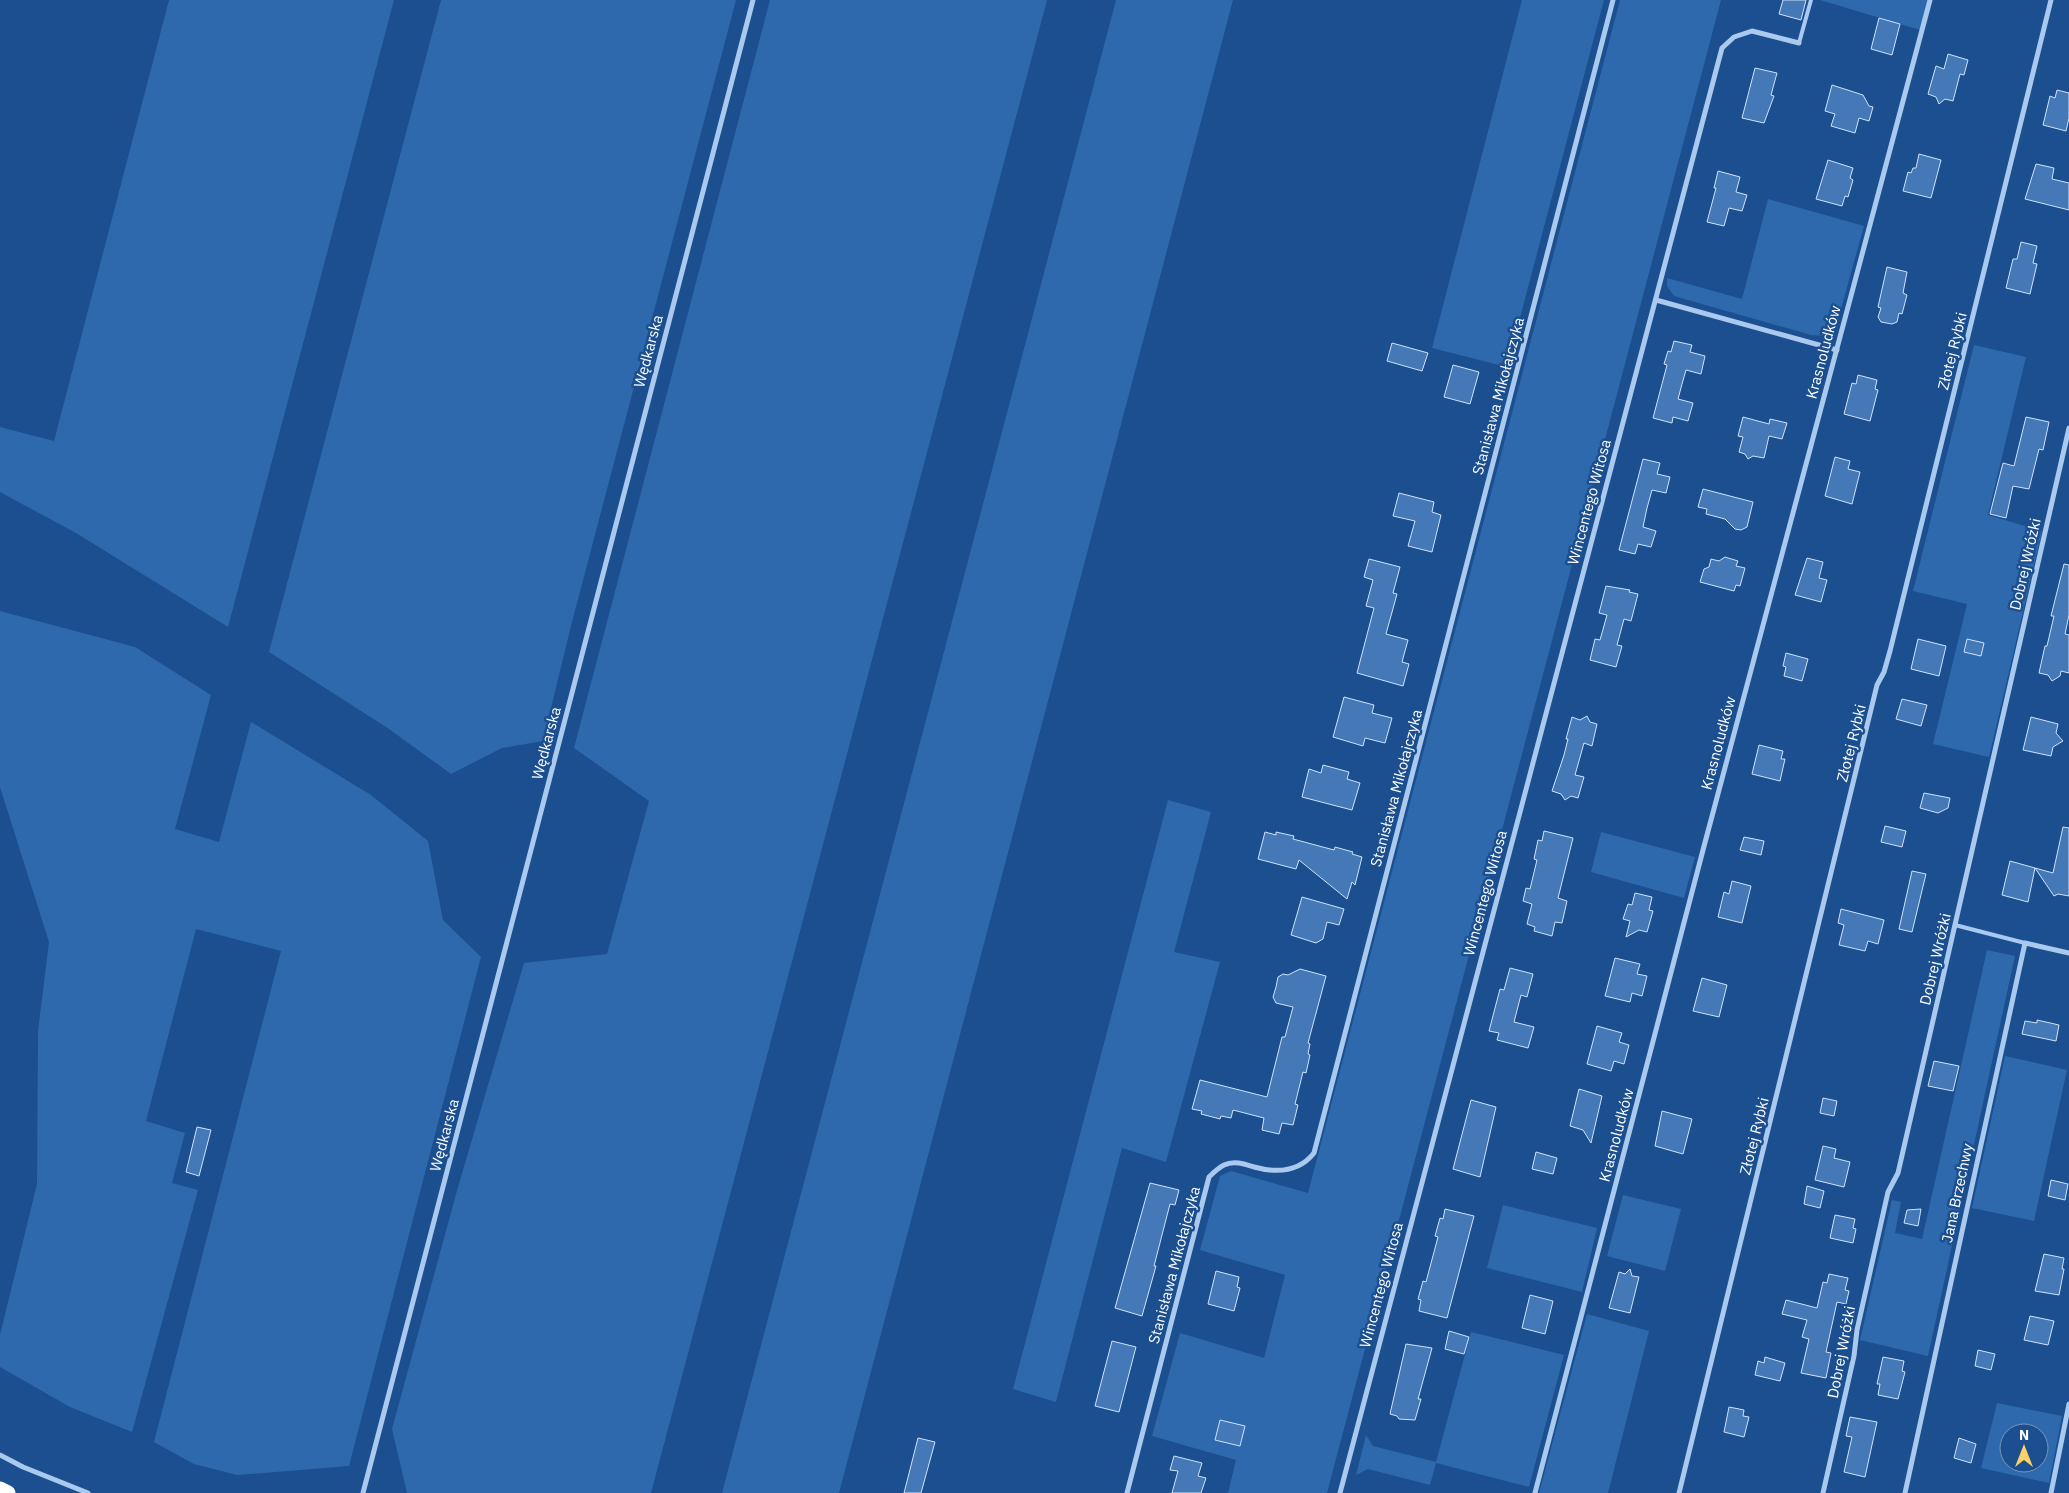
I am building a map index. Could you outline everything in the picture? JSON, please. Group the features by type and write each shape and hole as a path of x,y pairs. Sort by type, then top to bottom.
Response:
{"highway":[{"path":"0,1489 8,1493"}],"street":[{"name":"Wędkarska","path":"364,1493 753,0"},
{"name":"Stanisława Mikołajczyka","path":"1127,1493 1210,1177 1225,1164 1233,1162 1257,1168 1287,1170 1307,1162 1314,1153 1613,0"},
{"name":"Krasnoludków","path":"1534,1493 1930,0"},
{"name":"Złotej Rybki","path":"1679,1493 1875,695 1890,651 2051,0"},
{"name":"Wincentego Witosa","path":"1340,1493 1396,1275 1722,48 1734,37 1752,31 1800,43"},
{"path":"1656,300 1836,350"},
{"name":"Dobrej Wróżki","path":"1823,1493 1854,1356 1856,1330 1888,1192 1898,1173 2069,428"},
{"path":"2025,943 2069,952"},
{"name":"Jana Brzechwy","path":"1905,1493 2025,943"},
{"path":"2051,1493 2069,1404"},
{"path":"0,1455 23,1467 88,1493"}],"lane":[{"path":"1800,43 1811,0"},
{"path":"1955,925 2025,943"}],"shaded area":[{"path":"169,0 394,0 228,627 76,533 0,492 0,427 54,441"},
{"path":"441,0 736,0 572,622 543,741 502,748 451,774 389,729 269,652"},
{"path":"770,0 1047,0 651,1493 407,1493 392,1429 458,1187 524,963 607,954 649,801 574,748"},
{"path":"1116,0 1233,0 839,1493 722,1493"},
{"path":"1522,0 1604,0 1507,367 1432,348"},
{"path":"1620,0 1721,0 1327,1493 1228,1493 1236,1460 1152,1436 1180,1333 1264,1358 1285,1275 1200,1250 1220,1176 1231,1171 1308,1193"},
{"path":"1820,0 1928,0 1920,30"},
{"path":"1768,199 1864,226 1835,331 1826,336 1811,335 1674,296 1667,286 1667,278 1742,299"},
{"path":"1974,345 2026,357 1988,515 2042,531 1989,757 1933,744 1967,604 1913,591"},
{"path":"0,611 135,647 211,695 175,829 219,842 251,722 371,795 428,841 443,920 481,957 349,1466 237,1475 194,1464 154,1442 281,951 196,929 146,1121 185,1133 172,1183 198,1190 132,1432 70,1407 0,1367 0,1335 37,1184 38,1031 49,942 0,787"},
{"path":"1168,800 1211,812 1174,952 1220,962 1166,1162 1122,1148 1056,1402 1013,1389"},
{"path":"1601,832 1695,857 1684,898 1591,872"},
{"path":"1987,950 2015,956 1928,1356 1860,1340 1892,1200 1901,1202 1895,1233 1922,1239"},
{"path":"2005,1056 2067,1070 2034,1221 1972,1208"},
{"path":"1623,1195 1681,1209 1665,1271 1607,1256"},
{"path":"1503,1205 1597,1228 1582,1292 1487,1268"},
{"path":"1587,1314 1649,1331 1608,1493 1539,1493"},
{"path":"1471,1332 1564,1355 1529,1487 1436,1463 1430,1485 1368,1469 1356,1475 1366,1435 1373,1446 1436,1462"},
{"path":"1997,1403 2062,1416 2049,1483 2004,1473 2049,1473 2049,1423 1999,1423 1999,1472 1981,1468"}],"building":[{"path":"1783,0 1806,0 1801,20 1779,14"},
{"path":"1879,18 1900,24 1892,55 1871,49"},
{"path":"1948,54 1968,60 1964,75 1960,74 1953,101 1945,99 1939,104 1936,97 1928,94 1936,66 1944,69"},
{"path":"1755,68 1777,73 1771,95 1774,96 1764,123 1742,118"},
{"path":"1832,85 1863,95 1869,106 1873,107 1869,121 1859,118 1855,133 1831,126 1835,114 1825,111"},
{"path":"2057,90 2069,93 2069,118 2066,131 2043,125 2050,96 2055,98"},
{"path":"1919,154 1941,160 1931,198 1903,191 1908,172 1911,173 1913,168 1916,168"},
{"path":"1828,160 1853,168 1850,178 1853,180 1848,197 1845,196 1842,206 1816,199"},
{"path":"2036,164 2054,168 2052,179 2069,183 2069,210 2025,199"},
{"path":"1718,171 1740,177 1736,192 1747,195 1742,211 1729,208 1724,226 1707,222 1716,188 1714,188"},
{"path":"2021,242 2037,246 2033,263 2037,264 2030,294 2006,288 2013,259 2017,259"},
{"path":"1887,267 1907,272 1903,293 1907,295 1902,314 1899,313 1897,322 1892,324 1881,322 1878,317 1881,308 1878,307"},
{"path":"1674,341 1692,345 1690,352 1705,356 1701,374 1686,370 1678,399 1693,403 1688,421 1673,417 1672,423 1653,418 1667,365 1664,364 1668,351 1671,352"},
{"path":"1392,343 1428,353 1422,371 1387,361"},
{"path":"1453,365 1479,372 1470,404 1444,397"},
{"path":"1858,375 1877,380 1875,389 1878,390 1870,421 1844,414 1852,383 1856,384"},
{"path":"1743,417 1769,424 1770,419 1787,423 1782,439 1769,436 1764,458 1753,456 1748,459 1745,454 1739,452 1743,437 1738,436"},
{"path":"2026,417 2049,422 2043,450 2039,449 2029,489 2013,486 2006,518 1990,514 2003,463 2014,466"},
{"path":"1835,457 1850,461 1848,469 1860,472 1852,504 1825,496"},
{"path":"1643,459 1660,463 1657,474 1670,477 1666,493 1652,490 1647,508 1643,527 1656,531 1651,547 1638,544 1635,554 1619,550"},
{"path":"1703,489 1753,502 1747,527 1741,530 1735,529 1725,519 1706,514 1707,509 1698,507"},
{"path":"1399,493 1434,502 1432,512 1441,515 1432,552 1408,546 1415,521 1393,516"},
{"path":"1725,557 1738,561 1736,566 1745,568 1740,586 1736,585 1734,591 1700,582 1704,569 1709,567 1711,559 1719,561"},
{"path":"1807,558 1823,562 1819,578 1827,580 1821,602 1795,595"},
{"path":"1369,559 1400,567 1393,593 1397,594 1386,634 1408,640 1402,662 1409,664 1403,686 1357,673 1374,608 1366,606 1373,580 1364,577"},
{"path":"2064,564 2069,565 2069,615 2065,634 2069,635 2069,673 2061,671 2060,676 2052,681 2048,675 2039,673 2054,616 2051,616"},
{"path":"1606,586 1630,590 1629,592 1638,594 1631,621 1624,619 1617,645 1622,646 1616,667 1590,660 1595,639 1600,640 1607,615 1599,613"},
{"path":"1918,639 1946,646 1939,676 1911,669"},
{"path":"1967,639 1984,643 1981,656 1964,652"},
{"path":"1786,653 1808,659 1802,681 1784,676 1786,667 1783,666"},
{"path":"1344,697 1374,705 1372,713 1392,718 1385,743 1365,738 1363,746 1333,737"},
{"path":"1902,699 1927,705 1921,726 1896,719"},
{"path":"1587,716 1590,722 1597,724 1592,746 1584,743 1575,775 1584,777 1578,798 1571,796 1565,800 1561,794 1552,791 1564,755 1572,717 1580,720"},
{"path":"2031,717 2058,724 2056,733 2063,741 2053,747 2051,756 2023,750"},
{"path":"1759,745 1783,751 1781,759 1785,759 1780,781 1752,774"},
{"path":"1323,765 1349,772 1347,779 1360,783 1352,810 1302,797 1309,769 1321,773"},
{"path":"1924,793 1950,798 1948,808 1938,813 1920,808"},
{"path":"1885,826 1906,831 1902,847 1881,842"},
{"path":"2063,827 2069,828 2069,896 2058,894 2054,896 2035,868 2053,873"},
{"path":"1544,831 1573,838 1558,898 1567,901 1562,923 1555,922 1552,936 1534,931 1535,927 1527,924 1532,904 1523,901 1526,888 1530,889 1537,860 1534,859 1538,840 1542,841"},
{"path":"1265,832 1276,835 1276,832 1294,836 1293,839 1334,850 1335,847 1353,852 1352,854 1362,857 1355,885 1352,882 1347,899 1299,860 1296,869 1258,859"},
{"path":"1744,837 1764,841 1761,855 1740,850"},
{"path":"2010,861 2035,868 2028,902 2002,895"},
{"path":"1912,871 1926,874 1912,932 1899,929"},
{"path":"1732,881 1751,886 1742,923 1718,917 1724,892 1729,894"},
{"path":"1635,893 1652,897 1649,910 1653,911 1647,932 1639,930 1626,937 1630,921 1623,919 1628,904 1632,905"},
{"path":"1302,897 1344,909 1339,925 1327,922 1323,939 1316,943 1291,935"},
{"path":"1841,909 1884,920 1878,944 1868,941 1865,951 1839,945 1844,925 1838,923"},
{"path":"1615,958 1640,964 1637,974 1647,976 1642,996 1632,993 1630,1002 1605,996"},
{"path":"1510,968 1533,974 1527,997 1521,995 1514,1022 1534,1027 1528,1048 1497,1040 1499,1033 1489,1031 1500,989 1504,990"},
{"path":"1300,969 1326,976 1308,1043 1310,1044 1308,1054 1310,1055 1306,1073 1303,1072 1295,1104 1298,1105 1293,1125 1282,1123 1279,1134 1262,1130 1264,1118 1233,1110 1231,1118 1221,1116 1220,1119 1201,1114 1202,1111 1192,1109 1200,1080 1267,1097 1282,1037 1285,1037 1293,1007 1276,1003 1273,997 1278,977 1283,974 1288,975"},
{"path":"1702,978 1727,985 1719,1017 1693,1011"},
{"path":"2037,1020 2059,1025 2056,1041 2022,1034 2025,1021 2037,1023"},
{"path":"1597,1026 1622,1033 1619,1042 1629,1045 1624,1064 1614,1061 1611,1071 1587,1064"},
{"path":"1934,1061 1959,1066 1953,1091 1928,1086"},
{"path":"1579,1089 1602,1096 1591,1143 1583,1130 1570,1126"},
{"path":"1823,1098 1837,1101 1834,1116 1820,1113"},
{"path":"1471,1100 1496,1107 1480,1177 1453,1169"},
{"path":"1662,1111 1692,1119 1683,1154 1655,1146"},
{"path":"197,1127 211,1130 199,1176 186,1172"},
{"path":"1823,1146 1836,1149 1834,1158 1850,1162 1844,1187 1815,1180"},
{"path":"1536,1152 1557,1158 1553,1174 1532,1169"},
{"path":"2051,1180 2068,1184 2065,1200 2048,1196"},
{"path":"1150,1183 1179,1190 1175,1205 1170,1204 1142,1316 1115,1308"},
{"path":"1807,1186 1824,1191 1820,1208 1804,1204"},
{"path":"1445,1209 1474,1216 1447,1318 1419,1311 1421,1300 1418,1299 1423,1281 1426,1282 1438,1237 1435,1236 1440,1218 1443,1219"},
{"path":"1921,1209 1918,1226 1904,1223 1907,1210"},
{"path":"1835,1215 1855,1219 1853,1228 1856,1229 1853,1243 1830,1238"},
{"path":"2044,1254 2064,1258 2059,1295 2035,1291"},
{"path":"1630,1269 1632,1276 1639,1277 1630,1313 1609,1308 1619,1272 1625,1274"},
{"path":"1216,1271 1239,1277 1237,1287 1240,1288 1234,1311 1208,1304"},
{"path":"1829,1274 1848,1278 1845,1290 1849,1291 1846,1304 1837,1302 1826,1352 1831,1353 1826,1378 1801,1373 1809,1339 1802,1337 1807,1320 1782,1314 1786,1300 1817,1308 1823,1282 1827,1283"},
{"path":"1530,1295 1553,1301 1545,1334 1522,1328"},
{"path":"2030,1316 2054,1321 2048,1345 2024,1340"},
{"path":"1449,1331 1469,1337 1464,1354 1445,1349"},
{"path":"1112,1341 1136,1347 1119,1412 1095,1406"},
{"path":"1406,1344 1432,1348 1418,1399 1421,1399 1415,1420 1399,1419 1397,1416 1390,1414"},
{"path":"1978,1350 1995,1354 1991,1370 1975,1366"},
{"path":"1765,1357 1785,1363 1780,1381 1755,1375 1758,1361 1764,1363"},
{"path":"1883,1357 1904,1361 1902,1371 1905,1372 1898,1399 1878,1395 1880,1384 1877,1384"},
{"path":"1729,1407 1744,1410 1743,1416 1749,1417 1744,1437 1724,1432"},
{"path":"1850,1417 1877,1422 1865,1477 1844,1472 1852,1437 1846,1436"},
{"path":"1220,1420 1245,1426 1240,1446 1215,1440"},
{"path":"918,1438 935,1442 921,1493 904,1493"},
{"path":"1959,1438 1976,1444 1971,1463 1954,1458"},
{"path":"1174,1456 1202,1463 1198,1476 1206,1478 1201,1493 1172,1493 1178,1471 1170,1470"}]}
